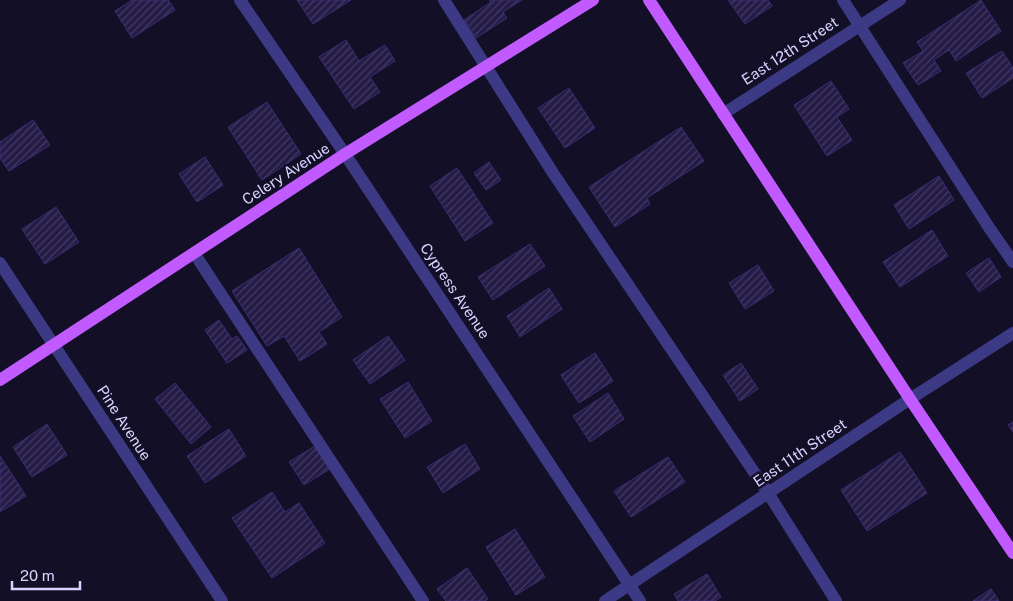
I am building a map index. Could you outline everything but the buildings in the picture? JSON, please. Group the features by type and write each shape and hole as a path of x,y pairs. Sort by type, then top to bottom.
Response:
{"main road":[{"name":"Celery Avenue","path":"0,380 345,154 593,0"},
{"path":"649,0 1013,553"}],"street":[{"name":"Cypress Avenue","path":"240,0 345,154 640,601"},
{"path":"444,0 553,173 768,493 836,601"},
{"path":"843,0 1013,262"},
{"name":"East 12th Street","path":"723,114 900,0"},
{"path":"194,253 424,601"},
{"name":"Pine Avenue","path":"0,263 222,601"},
{"name":"East 11th Street","path":"605,601 1013,333"}]}
